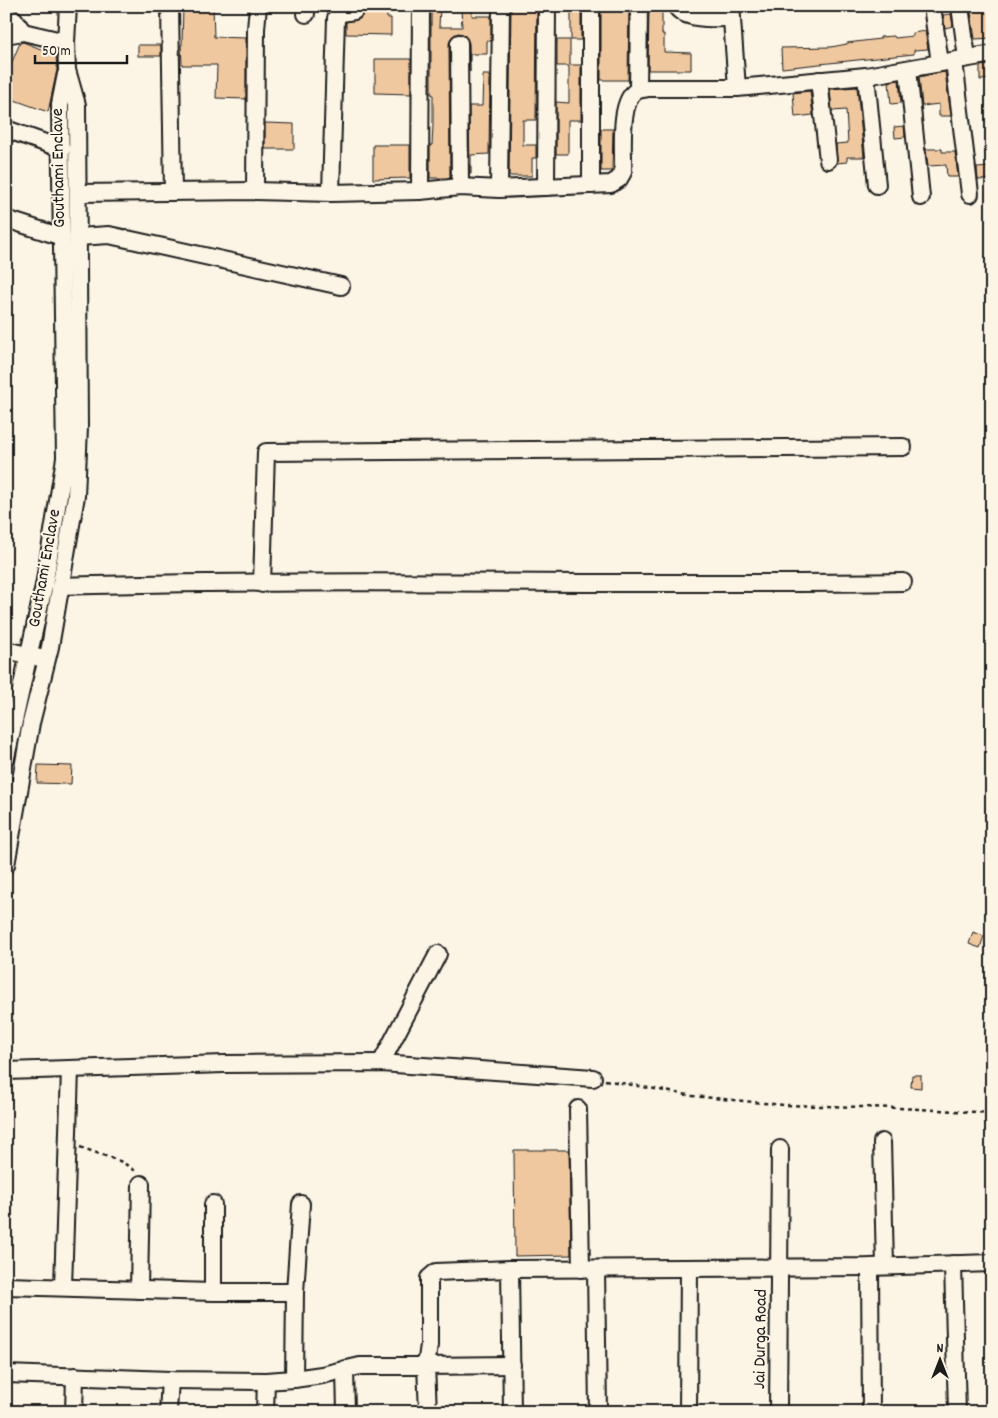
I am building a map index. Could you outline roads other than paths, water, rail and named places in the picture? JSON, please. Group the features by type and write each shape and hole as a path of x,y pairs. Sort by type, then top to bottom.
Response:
{"street":[{"path":"67,70 68,6"},
{"path":"170,6 173,192"},
{"path":"255,191 256,29 258,6"},
{"path":"331,193 336,18 341,13 354,11 356,6"},
{"path":"420,191 422,6"},
{"path":"499,189 500,6"},
{"path":"546,187 547,6"},
{"path":"591,6 591,185"},
{"path":"638,90 639,6"},
{"path":"676,6 678,10 690,16 731,12 737,88"},
{"path":"932,6 954,61"},
{"path":"960,6 954,61 970,194"},
{"path":"6,16 14,19 23,32"},
{"path":"6,32 11,34 23,32 66,42"},
{"path":"459,43 460,187"},
{"path":"78,193 255,191 331,193 420,191 460,187 499,189 611,184 619,179 623,172 624,112 631,96 638,90 648,88 737,88 866,76 992,54"},
{"path":"908,69 921,197"},
{"name":"Gouthami Enclave","path":"6,865 31,723 47,660 76,496 79,427 70,237 60,104 67,70"},
{"name":"Gouthami Enclave","path":"6,757 30,656 44,586 65,458 70,237 78,193 77,105 67,70"},
{"path":"866,76 877,185"},
{"path":"819,80 828,160"},
{"path":"6,129 62,149"},
{"path":"6,219 70,237 108,235 341,286"},
{"path":"262,584 266,452 903,448"},
{"path":"60,586 432,581 738,584 903,582"},
{"path":"6,650 47,660"},
{"path":"378,1063 438,954"},
{"path":"6,1071 224,1064 378,1063 593,1078"},
{"path":"63,1287 70,1070"},
{"path":"578,1109 598,1412"},
{"path":"870,1412 882,1142"},
{"name":"Jai Durga Road","path":"778,1412 780,1150"},
{"path":"139,1290 141,1184"},
{"path":"213,1204 213,1292"},
{"path":"294,1380 295,1292 301,1204"},
{"path":"428,1412 426,1366 429,1278 436,1272 510,1269 877,1266 992,1263"},
{"path":"953,1264 957,1412"},
{"path":"688,1412 689,1268"},
{"path":"510,1269 512,1412"},
{"path":"6,1286 213,1292 295,1292"},
{"path":"6,1374 170,1380 266,1381 294,1380 360,1366 512,1365"},
{"path":"345,1369 346,1412"},
{"path":"74,1412 75,1376"},
{"path":"168,1412 170,1380"},
{"path":"265,1412 266,1381"}]}
